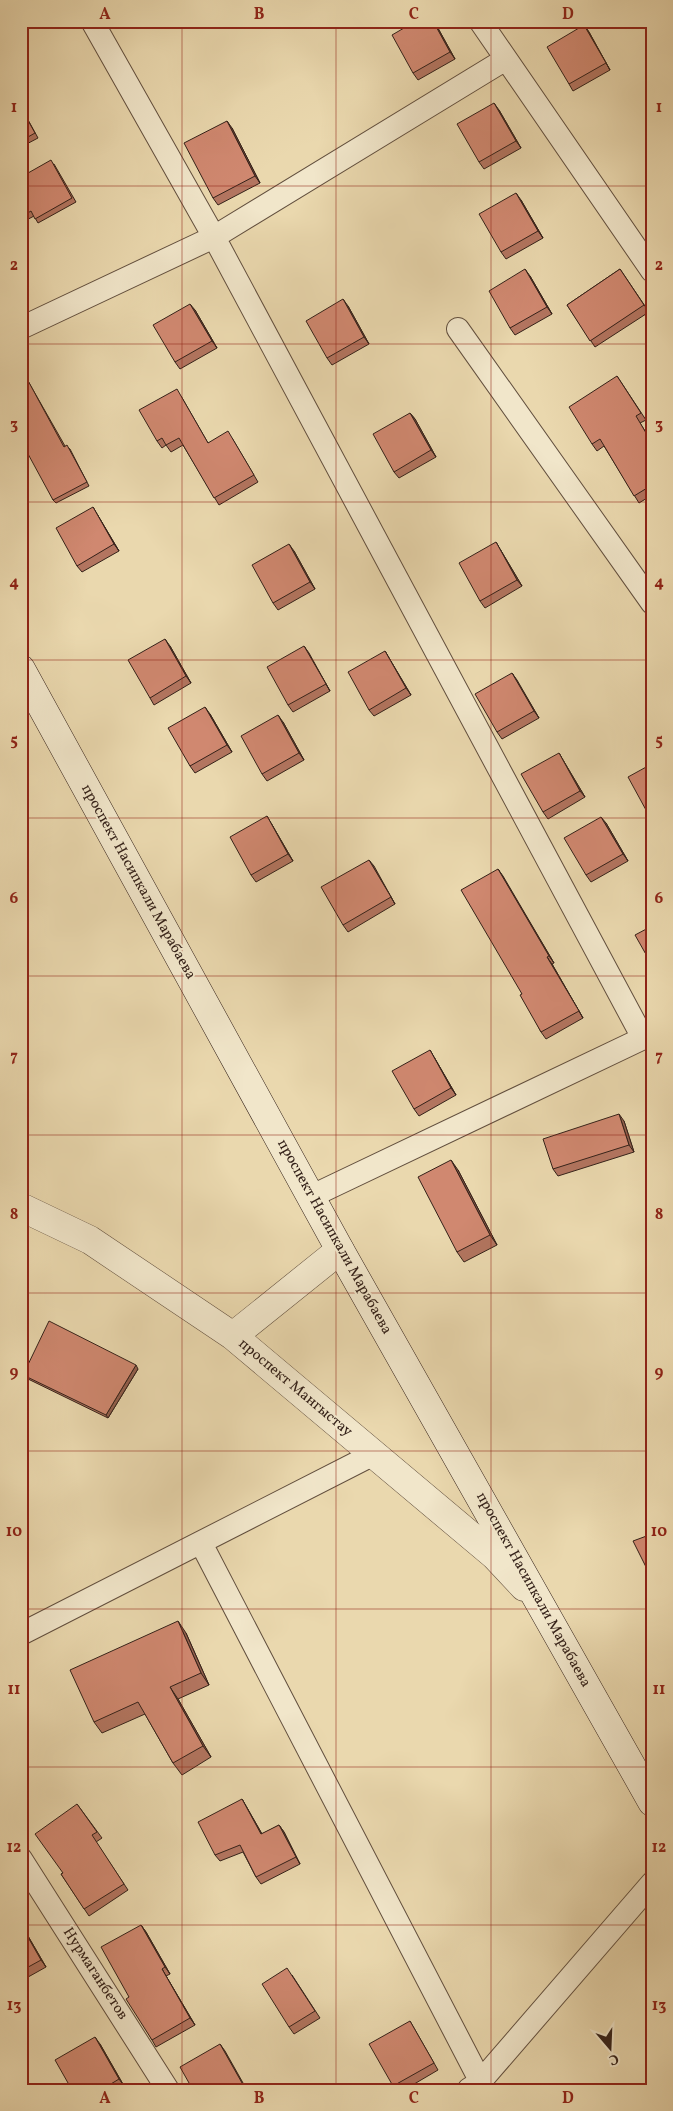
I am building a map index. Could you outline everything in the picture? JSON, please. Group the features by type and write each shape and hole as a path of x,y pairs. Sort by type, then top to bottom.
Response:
{"main road":[{"name":"проспект Насипкали Марабаева","path":"21,669 340,1250 652,1802"},
{"name":"проспект Мангыстау","path":"21,1207 90,1240 233,1336 496,1556 542,1606"},
{"path":"233,1336 340,1250"}],"street":[{"path":"92,21 214,237 648,1036 312,1196"},
{"path":"480,21 652,271"},
{"path":"21,328 214,237 506,59"},
{"path":"458,329 652,604"},
{"path":"21,1634 374,1454"},
{"path":"201,1543 478,2087 652,1883"},
{"name":"Нурмаганбетов","path":"21,1859 168,2090"}],"building":[{"path":"416,21 433,21 450,52 413,73 392,35"},
{"path":"584,25 606,63 569,84 547,47"},
{"path":"494,103 516,141 479,162 457,124"},
{"path":"21,108 35,133 21,141"},
{"path":"227,121 255,176 213,198 184,143"},
{"path":"51,160 72,198 35,219 31,211 21,217 21,177"},
{"path":"516,193 538,231 501,252 479,214"},
{"path":"525,269 547,307 510,328 489,291"},
{"path":"620,269 644,305 590,341 567,305"},
{"path":"343,299 364,337 327,358 306,321"},
{"path":"190,304 212,341 175,362 153,325"},
{"path":"617,376 641,413 636,416 652,443 652,485 634,496 600,439 592,444 569,407"},
{"path":"26,377 64,447 67,445 87,482 53,500 21,441 21,380"},
{"path":"177,389 208,443 228,431 254,475 214,498 179,438 166,445 162,438 157,441 139,410"},
{"path":"410,413 431,450 394,472 373,434"},
{"path":"93,507 114,544 77,566 56,528"},
{"path":"496,542 517,580 480,601 459,563"},
{"path":"289,544 310,582 273,603 252,565"},
{"path":"165,639 186,676 150,698 128,660"},
{"path":"304,646 326,684 288,705 267,667"},
{"path":"385,651 406,688 369,710 348,672"},
{"path":"512,673 534,711 497,732 475,694"},
{"path":"205,707 227,745 190,766 168,728"},
{"path":"278,715 299,753 262,774 241,736"},
{"path":"559,753 580,791 543,812 521,774"},
{"path":"648,766 652,774 652,821 628,777"},
{"path":"267,816 288,854 251,875 230,837"},
{"path":"601,817 623,854 586,875 564,838"},
{"path":"369,860 391,897 343,925 321,887"},
{"path":"498,869 579,1011 541,1032 520,995 522,994 461,890"},
{"path":"652,926 652,965 635,935"},
{"path":"430,1050 451,1088 414,1109 392,1071"},
{"path":"619,1114 629,1145 553,1169 543,1139"},
{"path":"451,1160 490,1235 457,1252 418,1177"},
{"path":"49,1321 136,1365 106,1415 23,1375"},
{"path":"652,1534 652,1579 633,1541"},
{"path":"178,1621 201,1673 170,1687 203,1746 173,1763 138,1702 94,1722 70,1670"},
{"path":"242,1799 261,1834 279,1825 296,1857 256,1877 240,1845 215,1855 198,1822"},
{"path":"77,1804 97,1832 92,1835 124,1884 84,1909 61,1874 63,1873 35,1834"},
{"path":"21,1925 41,1960 21,1971"},
{"path":"141,1925 165,1967 162,1969 190,2018 152,2040 126,1999 129,1997 101,1947"},
{"path":"287,1968 315,2011 289,2027 262,1984"},
{"path":"410,2021 434,2063 393,2086 369,2044"},
{"path":"95,2037 119,2079 101,2090 72,2090 55,2060"},
{"path":"220,2044 246,2090 193,2090 180,2067"}]}
